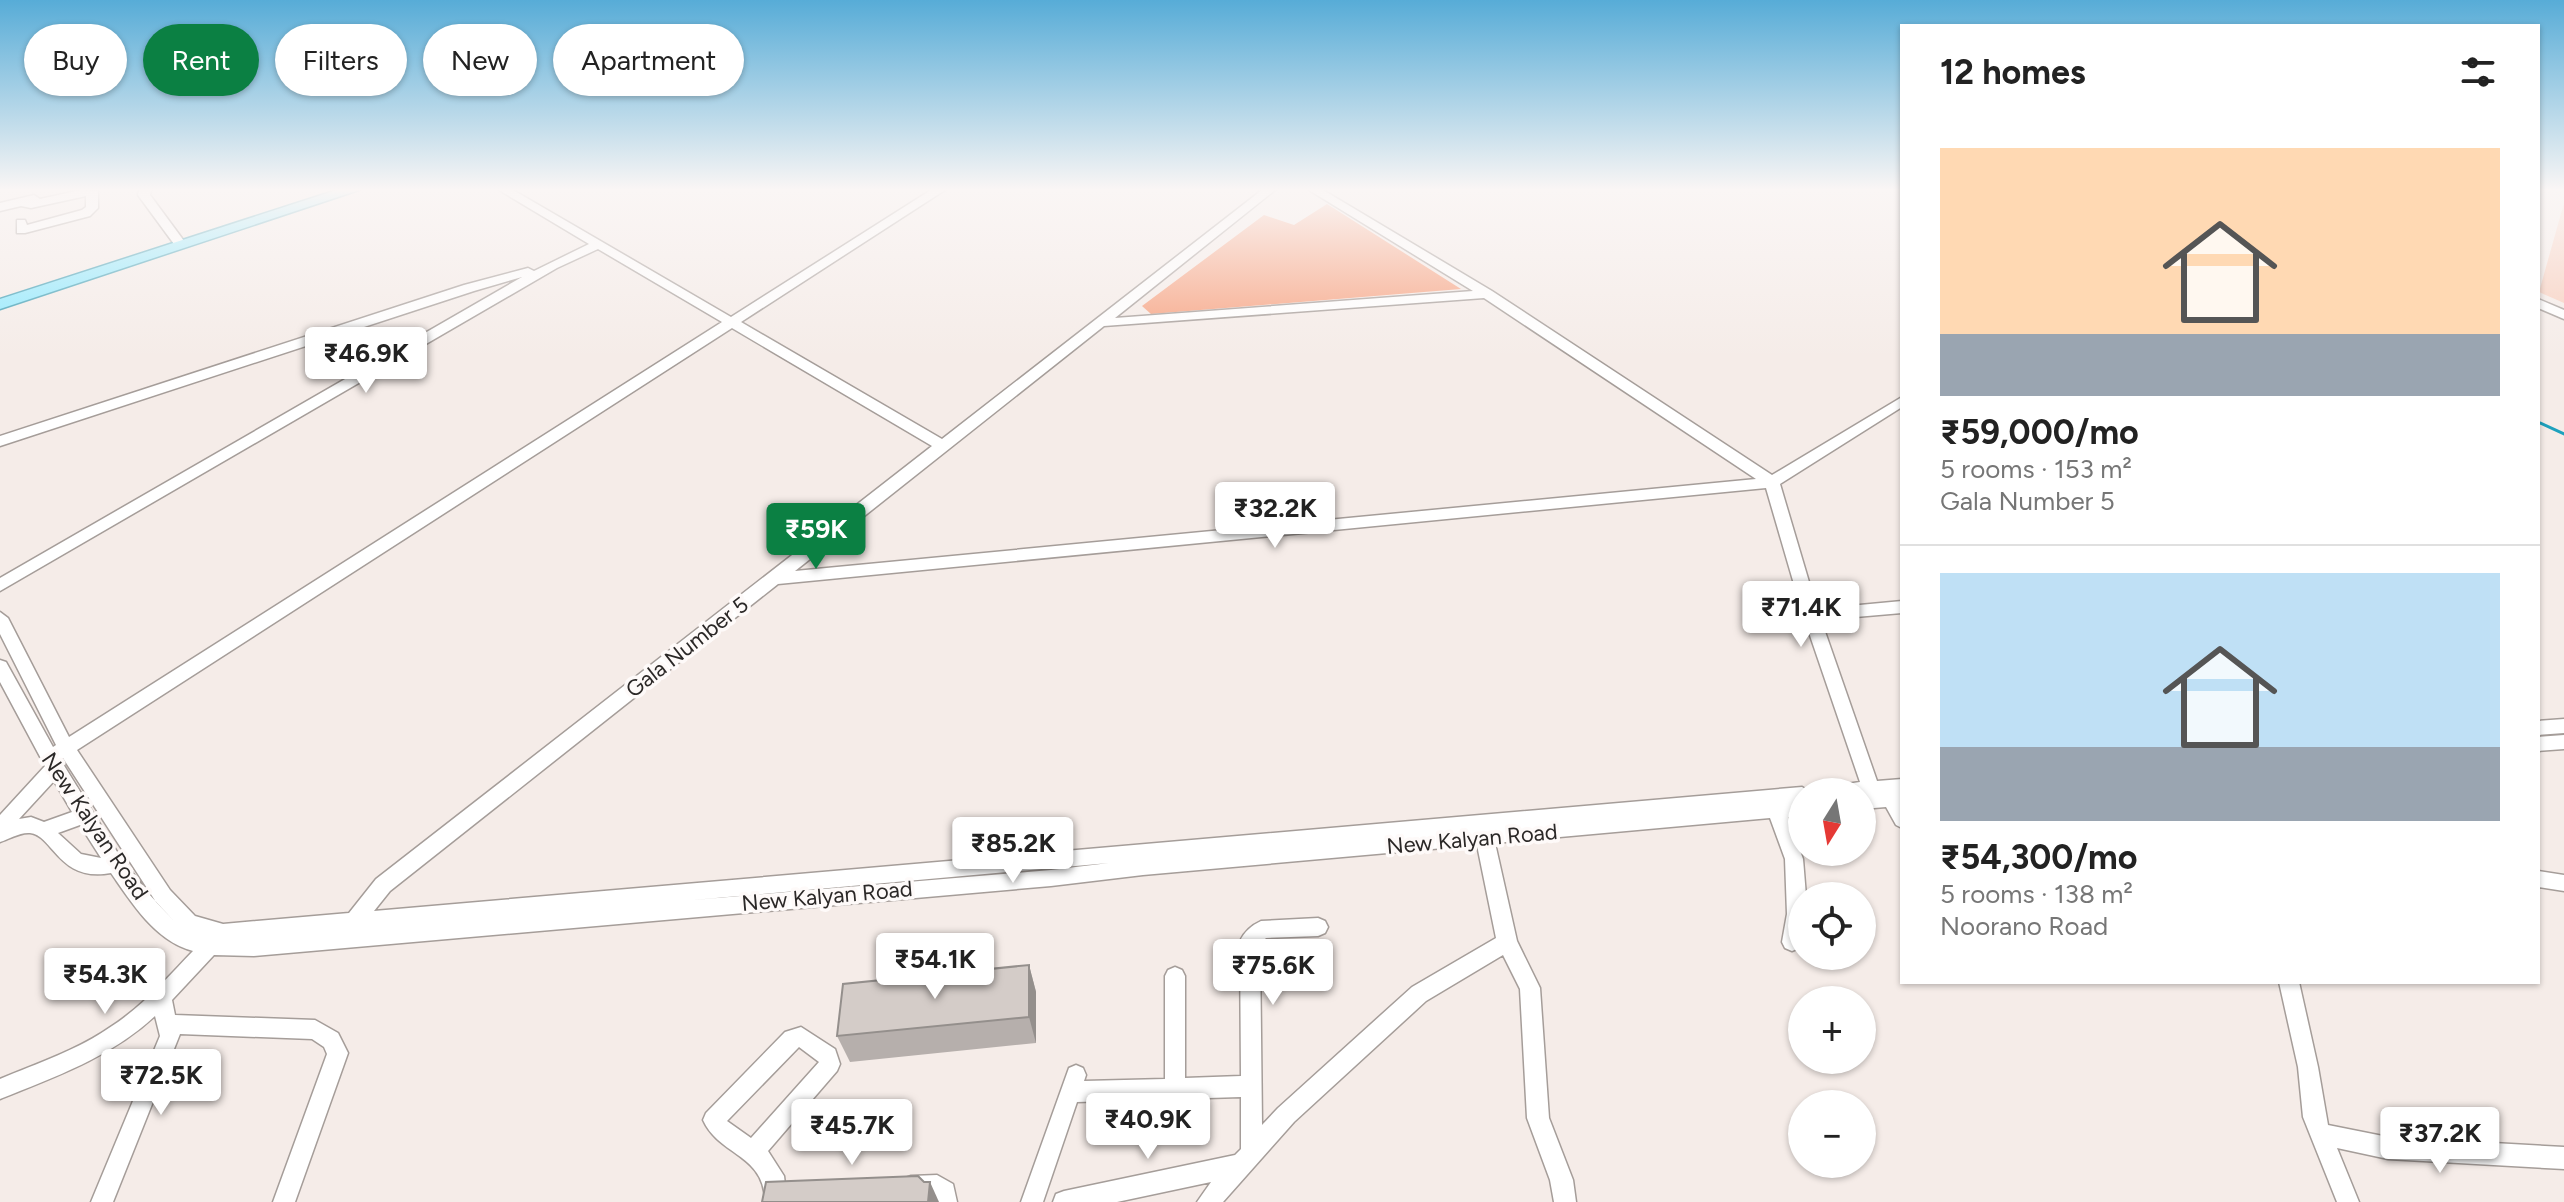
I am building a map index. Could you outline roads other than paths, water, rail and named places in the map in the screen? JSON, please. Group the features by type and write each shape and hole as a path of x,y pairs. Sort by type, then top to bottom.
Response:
{"main road":[{"path":"0,297 162,246"},
{"path":"0,304 179,246"}],"street":[{"path":"0,585 553,265 594,246"},
{"path":"602,246 733,320 941,445"},
{"path":"0,831 51,763 66,748 850,246"},
{"name":"Gala Number 5","path":"344,937 383,885 1196,246"},
{"path":"1408,246 1487,294 1772,482 1811,615 1884,795 1900,817"},
{"path":"0,441 469,288 553,265"},
{"path":"1097,323 1487,294"},
{"path":"2540,294 2564,305"},
{"path":"2540,304 2564,315"},
{"path":"775,578 1772,482 1900,402"},
{"path":"1811,615 1900,607"},
{"name":"New Kalyan Road","path":"0,618 66,748 140,863 182,918 197,929 236,946 1050,870 1143,867 1483,830 1774,804 1788,806"},
{"name":"New Kalyan Road","path":"0,666 70,793 117,864 169,931 187,941 217,939"},
{"path":"2540,728 2564,726"},
{"path":"2540,744 2564,742"},
{"path":"70,793 88,783"},
{"path":"1788,799 1774,804 1794,859 1795,882"},
{"path":"44,830 85,815"},
{"path":"0,831 31,825 44,830 75,863 100,869 117,864"},
{"path":"1483,830 1507,942 1530,988 1539,1126 1563,1182 1565,1202"},
{"path":"0,1089 78,1056 117,1034 161,996 217,939 354,920 1050,870"},
{"path":"2540,879 2564,883"},
{"path":"1247,1159 1252,1086 1252,935 1261,930 1318,927"},
{"path":"1208,1202 1286,1115 1419,994 1507,942"},
{"path":"1175,976 1175,1088"},
{"path":"2289,984 2308,1067 2314,1117 2348,1202"},
{"path":"102,1202 170,1036 161,996"},
{"path":"168,1024 315,1030 331,1040 338,1053 284,1202"},
{"path":"753,1152 830,1064 828,1056 801,1037 792,1039 714,1120 717,1127 765,1162 782,1197"},
{"path":"1032,1202 1073,1083 1175,1088 1252,1086"},
{"path":"2322,1134 2388,1148 2564,1158"},
{"path":"1064,1202 1247,1159"},
{"path":"885,1188 937,1186 945,1192 946,1202"}],"waterway":[{"path":"2540,423 2564,434"}]}
